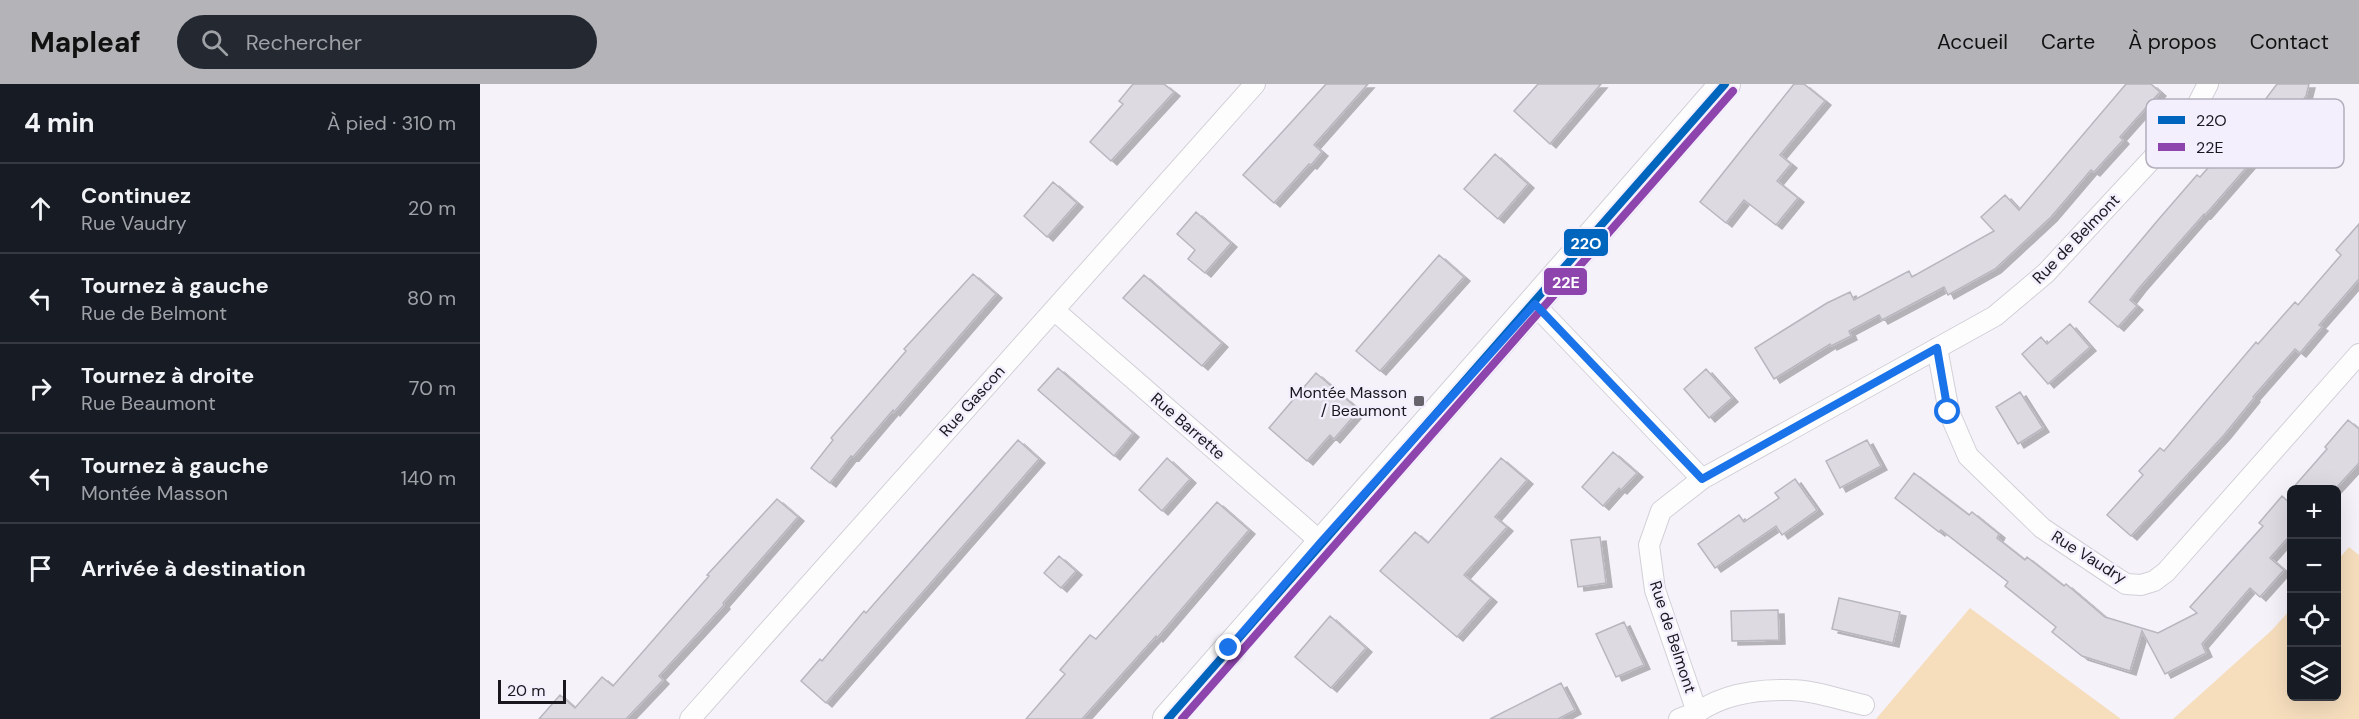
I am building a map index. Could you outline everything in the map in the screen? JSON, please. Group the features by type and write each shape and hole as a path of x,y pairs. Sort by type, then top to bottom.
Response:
{"main road":[{"path":"1168,719 1321,542 1535,304 1725,84"}],"street":[{"name":"Rue Gascon","path":"690,719 1255,84"},
{"name":"Rue de Belmont","path":"2200,99 2208,84"},
{"name":"Rue de Belmont","path":"1688,717 1655,590 1649,545 1661,511 1702,479 1995,316 2046,273 2146,165"},
{"path":"1535,304 1702,479"},
{"name":"Rue Barrette","path":"1054,310 1321,542"},
{"name":"Rue Vaudry","path":"1937,348 1948,412 1968,456 2042,528 2126,584 2141,585 2154,581 2166,572 2359,354"},
{"path":"1688,717 1733,695 1791,690 1864,705"}],"shaded area":[{"path":"2349,547 2359,555 2359,719 2173,719 2272,630 2287,613 2287,701 2341,701 2341,556"},
{"path":"1970,608 2121,719 1876,719"}],"building":[{"path":"1133,84 1164,84 1174,92 1111,161 1090,142 1123,104 1119,101"},
{"path":"1326,84 1368,84 1314,145 1322,152 1274,203 1243,175"},
{"path":"1538,84 1601,84 1550,144 1514,111"},
{"path":"1794,84 1804,84 1825,101 1780,155 1791,164 1777,181 1798,198 1776,225 1744,200 1726,223 1700,202"},
{"path":"2126,84 2151,84 2160,92 2154,99 2146,99 2146,108 2120,137 2123,140 2094,172 2091,170 2051,217 1995,269 1948,295 1944,287 1882,320 1879,315 1849,331 1851,336 1831,346 1830,344 1774,379 1755,348 1827,303 1850,292 1854,300 1909,271 1912,277 1994,231 1981,217 2005,195 2019,210"},
{"path":"2277,84 2309,84 2304,99 2266,99"},
{"path":"1495,154 1528,184 1498,219 1464,189"},
{"path":"2208,168 2246,168 2140,287 2130,300 2137,306 2118,327 2089,302 2197,175 2200,177"},
{"path":"1053,182 1077,203 1047,237 1024,216"},
{"path":"1196,212 1231,243 1205,273 1188,259 1195,250 1177,234"},
{"path":"2359,224 2359,279 2319,325 2322,327 2300,353 2295,349 2253,397 2224,435 2131,536 2107,515 2143,475 2139,471 2160,448 2164,451 2256,342 2258,344 2295,302 2298,305 2341,255 2336,250"},
{"path":"1439,255 1464,277 1380,371 1356,351"},
{"path":"973,274 996,294 894,412 893,410 853,457 851,456 830,483 811,468 833,440 831,438 906,351 904,349"},
{"path":"1144,275 1222,343 1202,366 1123,298"},
{"path":"2070,324 2090,347 2048,384 2022,354 2041,337 2047,344"},
{"path":"1058,368 1133,433 1114,456 1038,390"},
{"path":"1706,369 1732,398 1709,418 1684,389"},
{"path":"1316,373 1359,410 1334,439 1330,435 1307,461 1269,428"},
{"path":"2020,392 2043,428 2018,444 1996,407"},
{"path":"2348,420 2359,429 2359,463 2339,485 2296,485 2327,449 2325,447"},
{"path":"1018,440 1039,459 826,703 801,681 820,659 822,661 864,611 866,613"},
{"path":"1867,440 1881,466 1840,488 1826,461"},
{"path":"1613,452 1637,473 1603,506 1582,487"},
{"path":"1167,458 1190,479 1162,511 1139,490"},
{"path":"1501,458 1527,480 1495,517 1507,527 1464,575 1491,598 1457,637 1380,571 1415,532 1428,543"},
{"path":"1914,473 1969,515 1972,512 1999,534 1997,538 2025,560 2027,557 2064,586 2066,584 2105,617 2158,633 2197,613 2190,607 2263,526 2259,523 2282,496 2287,500 2287,539 2270,558 2284,570 2260,597 2250,588 2202,644 2206,653 2165,674 2142,631 2130,671 2082,656 2052,632 2056,627 2005,586 2008,582 1895,498"},
{"path":"1795,479 1817,510 1782,535 1776,526 1715,568 1698,544 1739,515 1744,522 1779,498 1775,493"},
{"path":"777,499 798,517 723,603 724,605 659,676 663,680 626,719 539,719 560,695 575,708 602,677 613,686 709,576 707,575"},
{"path":"1217,502 1249,530 1157,638 1156,636 1082,719 1026,719 1065,674 1060,670 1090,635 1096,639"},
{"path":"1600,537 1606,583 1578,587 1571,540"},
{"path":"1059,556 1076,571 1061,588 1044,573"},
{"path":"1839,598 1900,612 1893,643 1832,629"},
{"path":"1778,610 1779,640 1732,641 1731,611"},
{"path":"1330,616 1366,648 1331,688 1295,657"},
{"path":"1624,622 1644,665 1616,677 1596,634"},
{"path":"1561,683 1575,710 1558,719 1490,719"}],"transit line":[{"name":"22O","path":"1168,719 1725,84"},
{"name":"22E","path":"1182,719 1733,91"}],"place":[{"name":"Montée Masson / Beaumont","path":"1419,401"}],"route":[{"path":"1229,648 1535,304 1702,479 1937,348 1948,412"}]}
